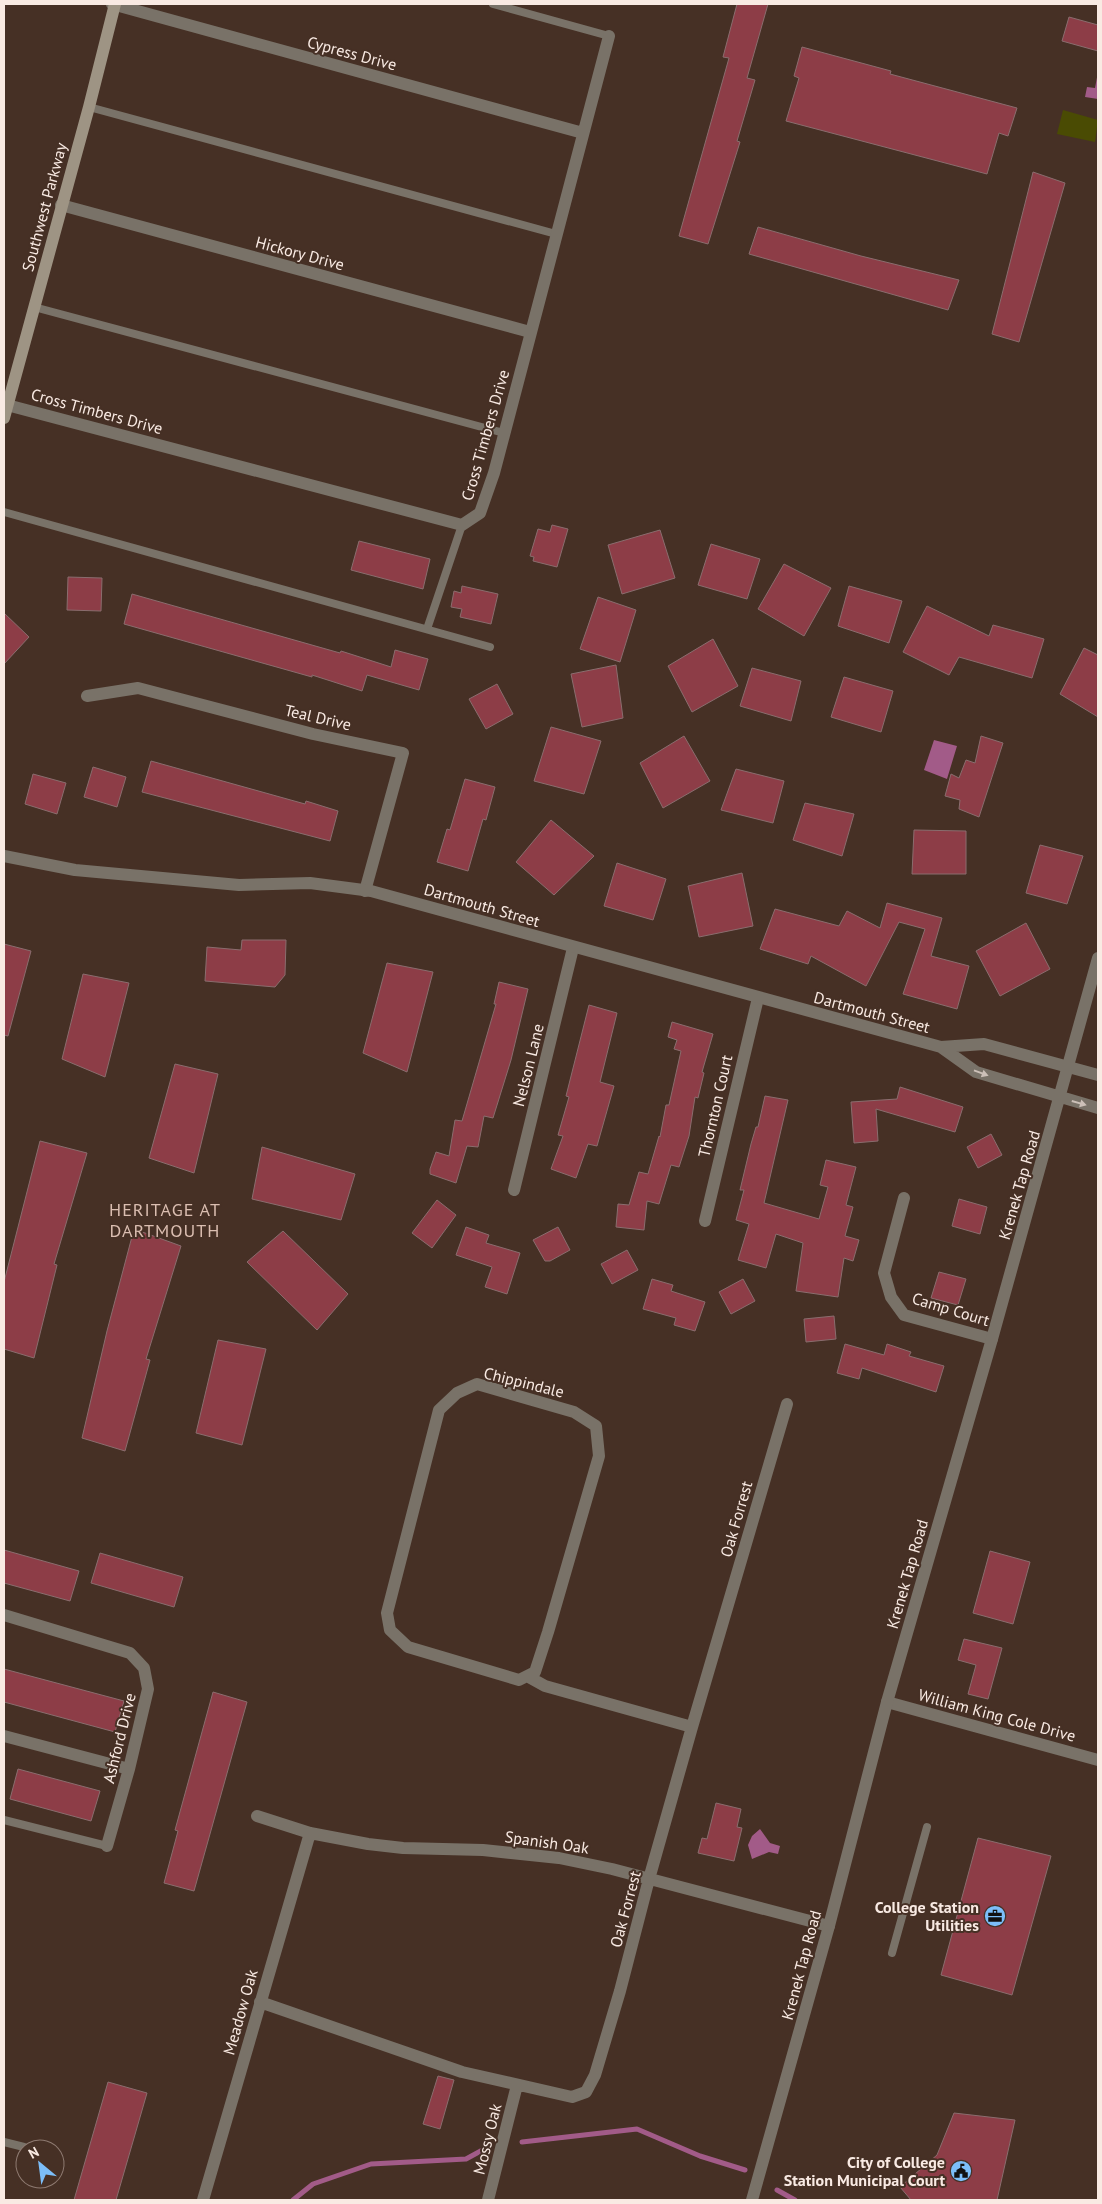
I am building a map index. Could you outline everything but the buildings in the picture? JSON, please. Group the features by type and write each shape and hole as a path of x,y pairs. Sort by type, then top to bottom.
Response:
{"main road":[{"name":"Southwest Parkway","path":"4,418 89,107 114,4"}],"street":[{"name":"Cypress Drive","path":"114,4 583,133"},
{"name":"Cross Timbers Drive","path":"7,405 462,525 480,512 494,473 609,36"},
{"name":"Hickory Drive","path":"61,205 530,332"},
{"name":"Teal Drive","path":"87,696 138,688 313,734 404,753 365,891"},
{"name":"Dartmouth Street","path":"4,856 75,870 239,885 310,883 365,891 480,920 573,948 941,1047 984,1044 1098,1075"},
{"name":"Nelson Lane","path":"514,1190 573,948"},
{"name":"Krenek Tap Road","path":"752,2200 829,1926 887,1702 992,1339 1098,958"},
{"name":"Thornton Court","path":"705,1221 758,998"},
{"name":"Dartmouth Street","path":"941,1047 976,1072 1098,1108"},
{"name":"Camp Court","path":"904,1198 884,1273 890,1297 904,1315 992,1339"},
{"name":"Chippindale","path":"477,1384 574,1412 596,1426 599,1456 535,1672 527,1676 519,1680 408,1647 390,1630 388,1622 387,1613 439,1410 457,1393 477,1384"},
{"name":"Oak Forrest","path":"260,2002 462,2072 572,2097 586,2092 595,2075 609,2028 692,1728 787,1404"},
{"name":"Ashford Drive","path":"4,1616 130,1653 144,1668 148,1689 129,1769 107,1846"},
{"name":"Chippindale","path":"527,1676 546,1686 692,1728"},
{"name":"William King Cole Drive","path":"887,1702 1098,1760"},
{"path":"4,1736 129,1769"},
{"name":"Spanish Oak","path":"258,1816 310,1833 403,1848 483,1850 559,1858 612,1869 829,1926"},
{"name":"Meadow Oak","path":"203,2200 310,1833"},
{"name":"Mossy Oak","path":"488,2200 517,2085"}],"lane":[{"path":"493,4 609,36"},
{"path":"89,107 556,234"},
{"path":"34,307 504,433"},
{"path":"4,512 490,646"},
{"path":"428,629 462,525"},
{"path":"4,1820 107,1846"},
{"path":"892,1953 927,1827"}],"shaded area":[{"path":"1098,72 1098,99 1085,97 1087,87 1095,88"},
{"path":"1063,110 1098,120 1095,142 1057,134"},
{"path":"934,740 957,746 947,779 924,770"},
{"path":"760,1829 770,1843 780,1846 778,1854 769,1852 752,1859 748,1845 752,1836"}],"waterway":[{"path":"522,2142 637,2129 700,2156 745,2170"},
{"path":"293,2200 313,2184 371,2164 466,2159 488,2147"},
{"path":"777,2190 795,2200"}],"place":[{"name":"College Station Utilities","path":"995,1916"},
{"name":"City of College Station Municipal Court","path":"961,2171"}],"district":[{"name":"HERITAGE AT DARTMOUTH","path":"165,1220"}]}
